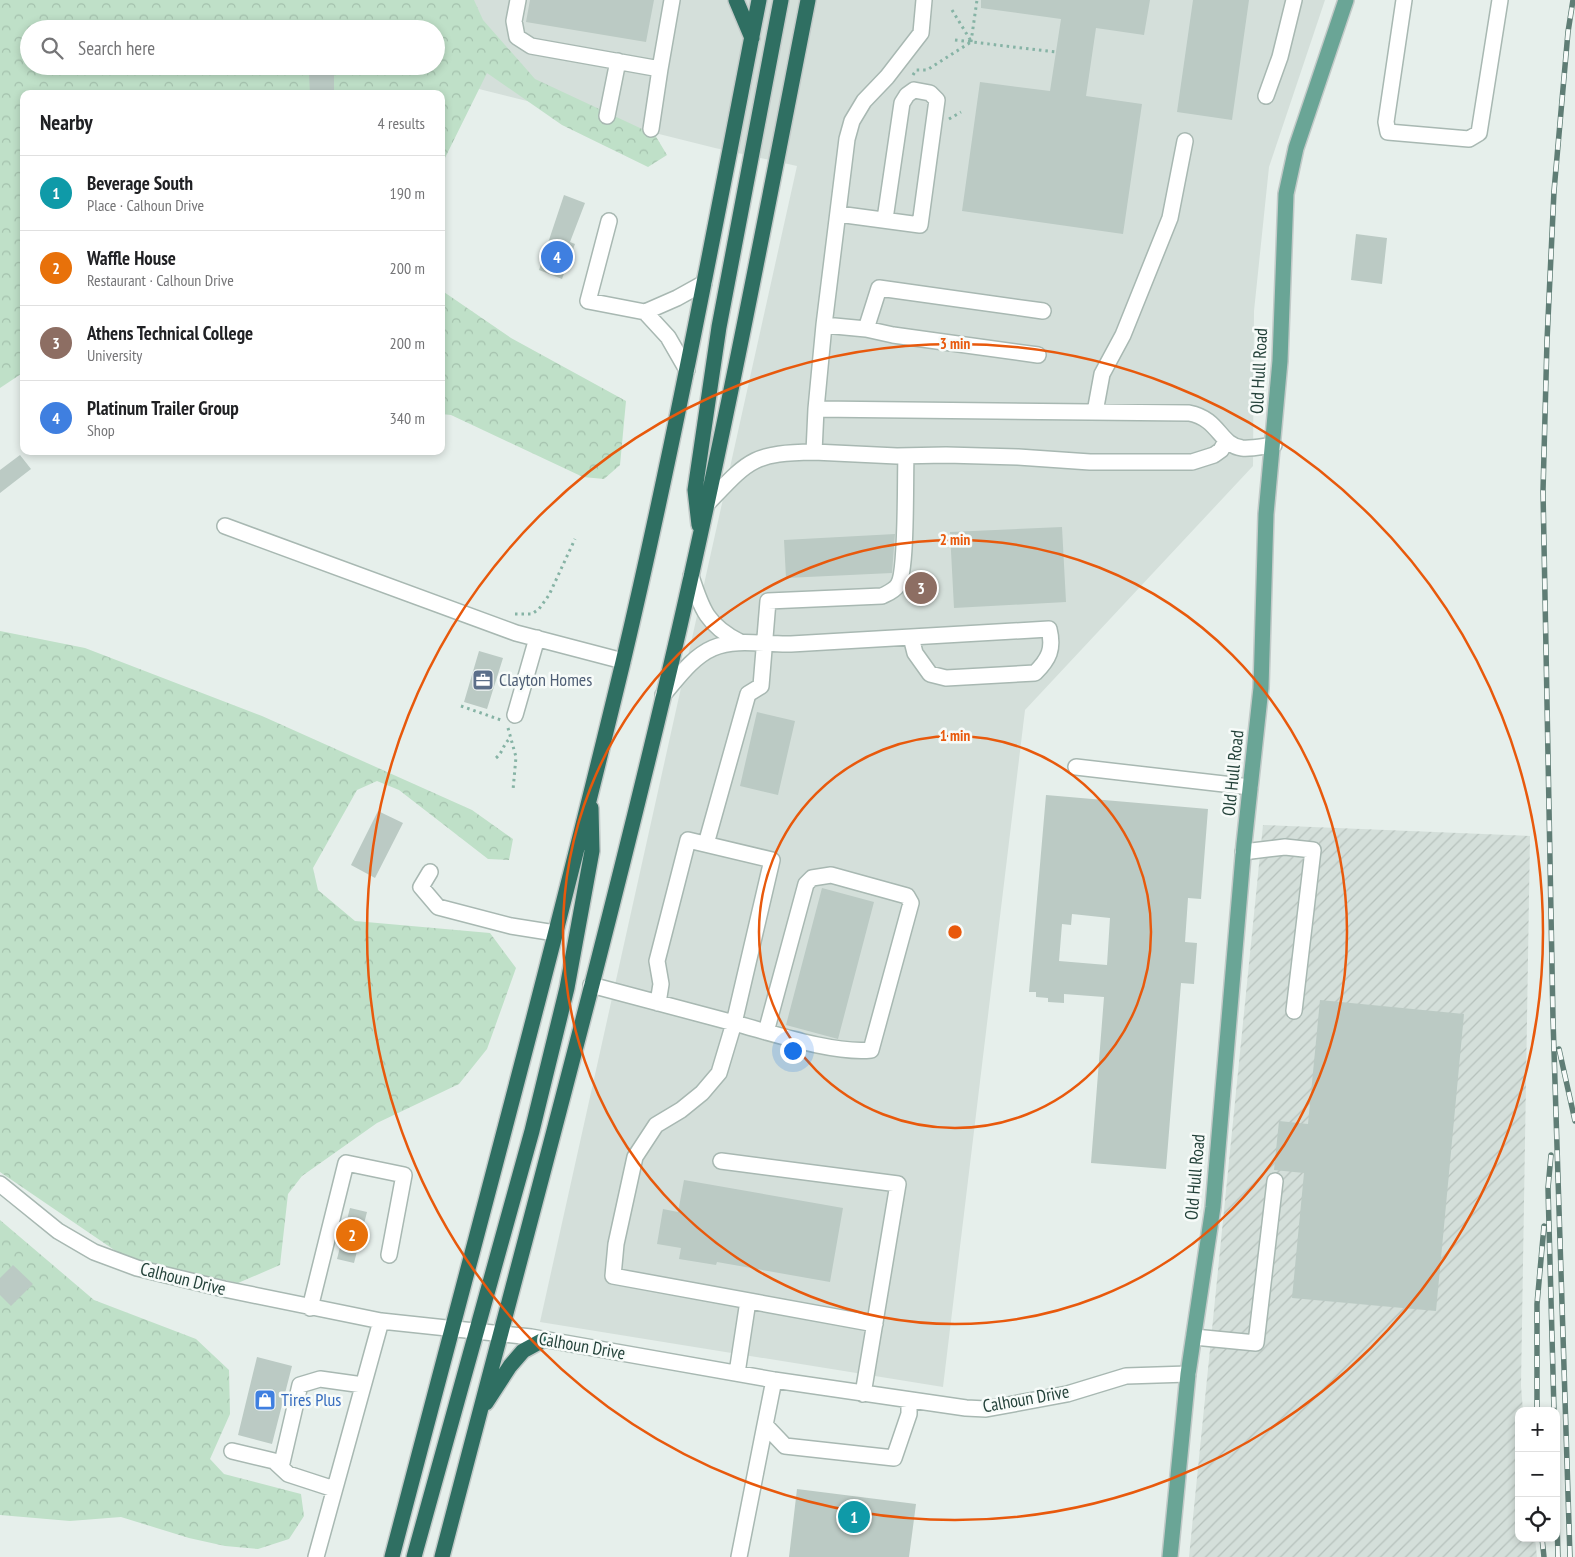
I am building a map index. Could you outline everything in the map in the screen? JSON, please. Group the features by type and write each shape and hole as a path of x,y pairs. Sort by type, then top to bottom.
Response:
{"highway":[{"path":"736,0 752,38"},
{"path":"392,1557 555,933 623,661 687,370 759,0"},
{"path":"700,536 695,490 719,327 781,0"},
{"path":"442,1557 591,985 691,576 808,0"},
{"path":"414,1557 532,1131 567,988 592,851 591,787"},
{"path":"479,1415 510,1366 523,1351 545,1339"}],"main road":[{"name":"Old Hull Road","path":"1170,1557 1188,1374 1213,1207 1250,787 1261,688 1266,514 1274,446 1280,361 1286,194 1296,148 1346,0"}],"street":[{"path":"518,0 514,22 517,36 531,46 660,69"},
{"path":"650,129 672,0"},
{"path":"814,452 824,325 847,139 852,121 864,101 888,77 921,33 924,0"},
{"path":"1266,96 1280,56 1294,0"},
{"path":"1404,0 1386,122 1388,132 1469,138 1479,132 1500,0"},
{"path":"607,116 618,61"},
{"path":"838,214 920,225 937,100 930,93 914,90 905,97 900,109 885,219"},
{"path":"1095,412 1102,374 1123,336 1170,218 1185,141"},
{"path":"609,221 588,300 645,312 668,336 687,370"},
{"path":"645,312 677,298 704,283"},
{"path":"866,329 879,288 1043,311"},
{"path":"824,325 866,329 893,336 1038,355"},
{"path":"816,409 1189,412 1201,415 1213,423 1226,441 1242,448 1274,446"},
{"path":"707,504 747,463 762,456 780,452 906,456 956,455 1090,462 1192,462 1214,455 1221,450 1226,441"},
{"path":"706,844 748,694 761,686 766,645 768,601 882,596 892,591 898,585 902,575 906,456"},
{"path":"225,526 536,638 623,661"},
{"path":"691,576 709,620 724,634 740,642"},
{"path":"663,695 688,667 704,654 713,648 740,642 766,645 1049,629 1052,643 1048,659 1035,673 946,678 930,674 915,653 912,637"},
{"path":"514,715 536,638"},
{"path":"1076,767 1250,787"},
{"path":"658,1003 661,984 656,961 688,840 772,860 734,1023 719,1073 702,1093 681,1110 656,1125 635,1157 616,1244 613,1276 874,1324"},
{"path":"1244,852 1285,847 1313,850 1294,1011"},
{"path":"430,872 421,887 438,906 511,926 555,933"},
{"path":"591,985 766,1032 855,1052 871,1050 912,903 907,896 831,875 812,878 806,884 766,1032"},
{"path":"721,1161 898,1184 863,1394"},
{"path":"310,1308 346,1163 404,1175 389,1255"},
{"path":"1194,1337 1256,1343 1276,1181"},
{"name":"Calhoun Drive","path":"0,1184 58,1231 94,1252 137,1268 310,1308 381,1321 545,1339 863,1394 909,1401 986,1408 1067,1394 1126,1376 1188,1374"},
{"path":"737,1373 748,1301"},
{"path":"316,1557 381,1321"},
{"path":"281,1467 300,1385 320,1379 363,1385"},
{"path":"739,1557 774,1380"},
{"path":"765,1425 785,1446 894,1458 909,1414 909,1401"},
{"path":"232,1451 274,1461 288,1474 334,1489"}],"path":[{"path":"916,70 927,70 971,42 977,0"},
{"path":"952,10 971,42"},
{"path":"955,40 1056,52"},
{"path":"515,614 532,614 539,609 549,595 562,562 572,549 574,539"},
{"path":"461,706 506,723 516,757 513,790"},
{"path":"496,758 503,752 507,741 511,738"}],"shaded area":[{"path":"473,0 1325,0 1269,167 1254,311 1253,466 1025,710 943,1387 540,1322 797,166 715,148 459,84"},
{"path":"1263,825 1530,836 1521,1386 1523,1407 1515,1407 1515,1542 1535,1542 1537,1557 1189,1557"}],"green space":[{"path":"0,0 474,0 483,20 535,79 655,135 667,155 648,167 562,125 487,73 445,158 445,90 20,90 20,375 0,388"},
{"path":"445,293 511,338 626,401 620,465 604,479 583,477 451,415 445,414"},
{"path":"0,631 85,648 262,716 472,810 513,839 509,860 488,859 399,790 377,781 357,790 313,868 318,890 355,921 490,933 516,968 487,1049 459,1084 377,1123 302,1176 288,1194 280,1265 238,1283 126,1258 0,1172"},
{"path":"0,1220 94,1300 196,1339 229,1370 230,1414 210,1459 224,1474 301,1494 304,1516 289,1539 258,1549 225,1546 189,1538 121,1517 70,1521 0,1515"}],"building":[{"path":"530,0 654,0 646,42 526,22"},
{"path":"981,0 1150,0 1144,35 1096,28 1086,96 1142,104 1123,234 962,211 980,82 1050,91 1061,19 981,8"},
{"path":"1193,0 1249,0 1232,120 1177,112"},
{"path":"309,75 334,75 334,90 310,90"},
{"path":"564,195 585,203 570,242 575,244 562,279 539,270"},
{"path":"1356,234 1387,238 1382,284 1351,280"},
{"path":"20,455 31,469 0,493 0,470"},
{"path":"1062,527 1066,602 954,608 950,532"},
{"path":"895,534 892,573 786,578 784,540"},
{"name":"Clayton Homes","path":"479,651 503,658 487,709 464,702"},
{"path":"757,712 795,721 778,795 740,786"},
{"path":"1046,795 1208,809 1201,899 1188,898 1185,942 1197,943 1194,984 1181,983 1166,1169 1091,1163 1104,997 1064,994 1064,1003 1048,1002 1048,998 1036,997 1036,992 1029,992","holes":["1072,914 1110,918 1107,965 1059,961 1062,924 1071,925"]},
{"path":"378,811 403,823 375,878 351,865"},
{"path":"822,888 874,902 838,1039 786,1025"},
{"path":"1320,1000 1464,1014 1436,1311 1292,1298 1304,1173 1274,1170 1279,1121 1308,1124"},
{"path":"684,1180 843,1208 830,1282 717,1262 716,1265 679,1259 681,1248 657,1244 663,1209 678,1212"},
{"path":"350,1208 367,1212 354,1263 337,1259"},
{"path":"13,1265 33,1284 11,1306 0,1295 0,1278"},
{"name":"Tires Plus","path":"257,1357 292,1366 272,1444 238,1435"},
{"path":"797,1489 916,1504 909,1557 789,1557"}],"railway":[{"path":"1570,1557 1553,1019 1543,491 1554,191 1568,32 1573,0"},
{"path":"1559,1049 1575,1121"},
{"path":"1551,1155 1548,1188 1554,1407"},
{"path":"1537,1407 1537,1304 1544,1226"},
{"path":"1556,1497 1558,1557"},
{"path":"1542,1542 1544,1557"}],"place":[{"name":"Platinum Trailer Group","path":"557,257"},
{"name":"Athens Technical College","path":"921,588"},
{"name":"Clayton Homes","path":"483,680"},
{"name":"Waffle House","path":"352,1235"},
{"name":"Tires Plus","path":"265,1400"},
{"name":"Beverage South","path":"854,1517"}]}
